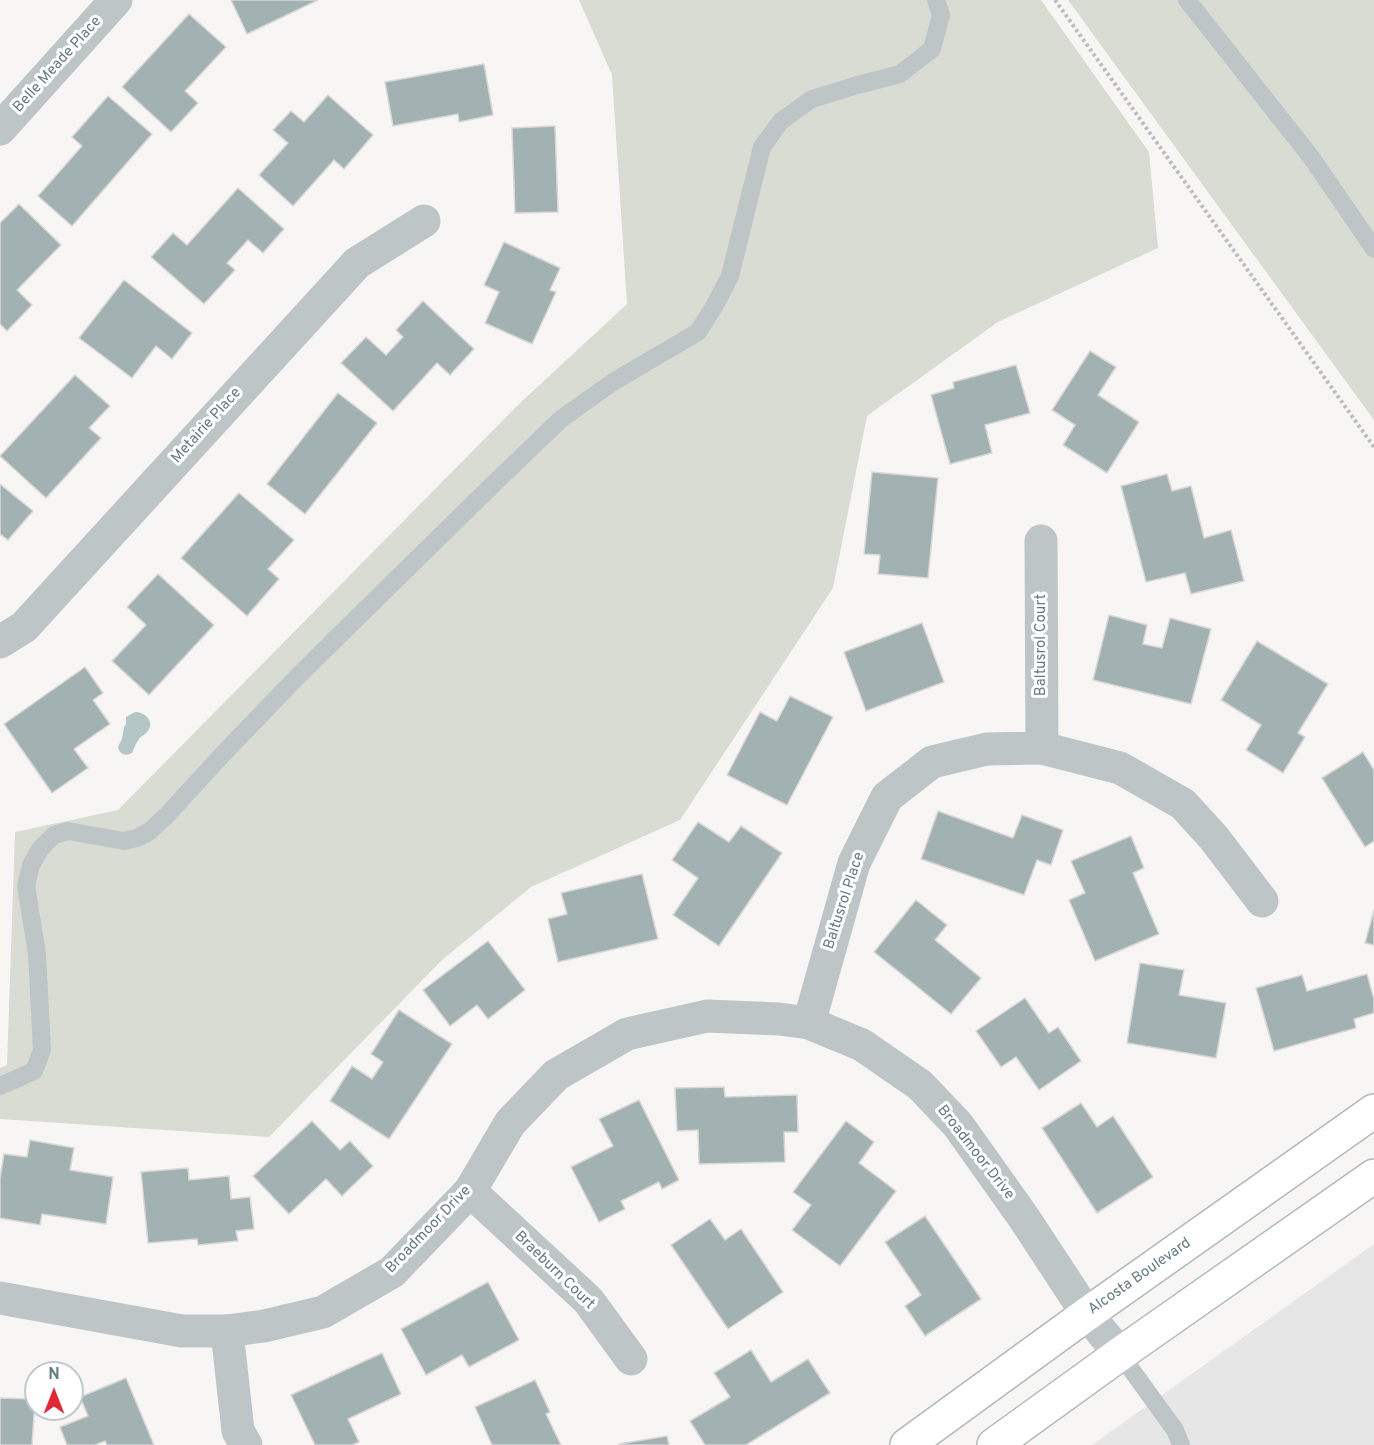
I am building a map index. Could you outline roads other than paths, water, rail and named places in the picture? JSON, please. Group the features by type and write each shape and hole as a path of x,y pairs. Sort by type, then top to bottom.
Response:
{"main road":[{"name":"Alcosta Boulevard","path":"907,1445 1087,1314 1374,1111"},
{"path":"994,1445 1374,1176"}],"street":[{"name":"Belle Meade Place","path":"0,129 116,0"},
{"name":"Metairie Place","path":"0,642 24,627 357,263 424,221"},
{"name":"Baltusrol Court","path":"1041,541 1042,748"},
{"name":"Baltusrol Place","path":"809,1023 855,863 887,797 932,762 987,749 1042,748 1120,768 1183,804 1214,838 1262,901"},
{"name":"Broadmoor Drive","path":"0,1298 182,1331 264,1326 323,1312 392,1272 470,1191 510,1123 556,1075 627,1034 708,1016 779,1019 809,1023 862,1045 920,1085 958,1125 1024,1218 1087,1314 1120,1354"},
{"name":"Braeburn Court","path":"470,1191 588,1300 631,1359"},
{"path":"227,1330 238,1431 246,1445"}],"lane":[{"path":"0,1086 34,1071 42,1050 37,954 26,886 31,865 40,849 54,835 68,831 124,841 137,838 150,831 300,675 561,419 613,382 698,332 730,276 762,147 781,121 812,99 900,74 932,49 941,15 936,0"},
{"path":"1187,0 1311,157 1374,249"},
{"path":"1120,1354 1175,1430 1181,1445"}]}
